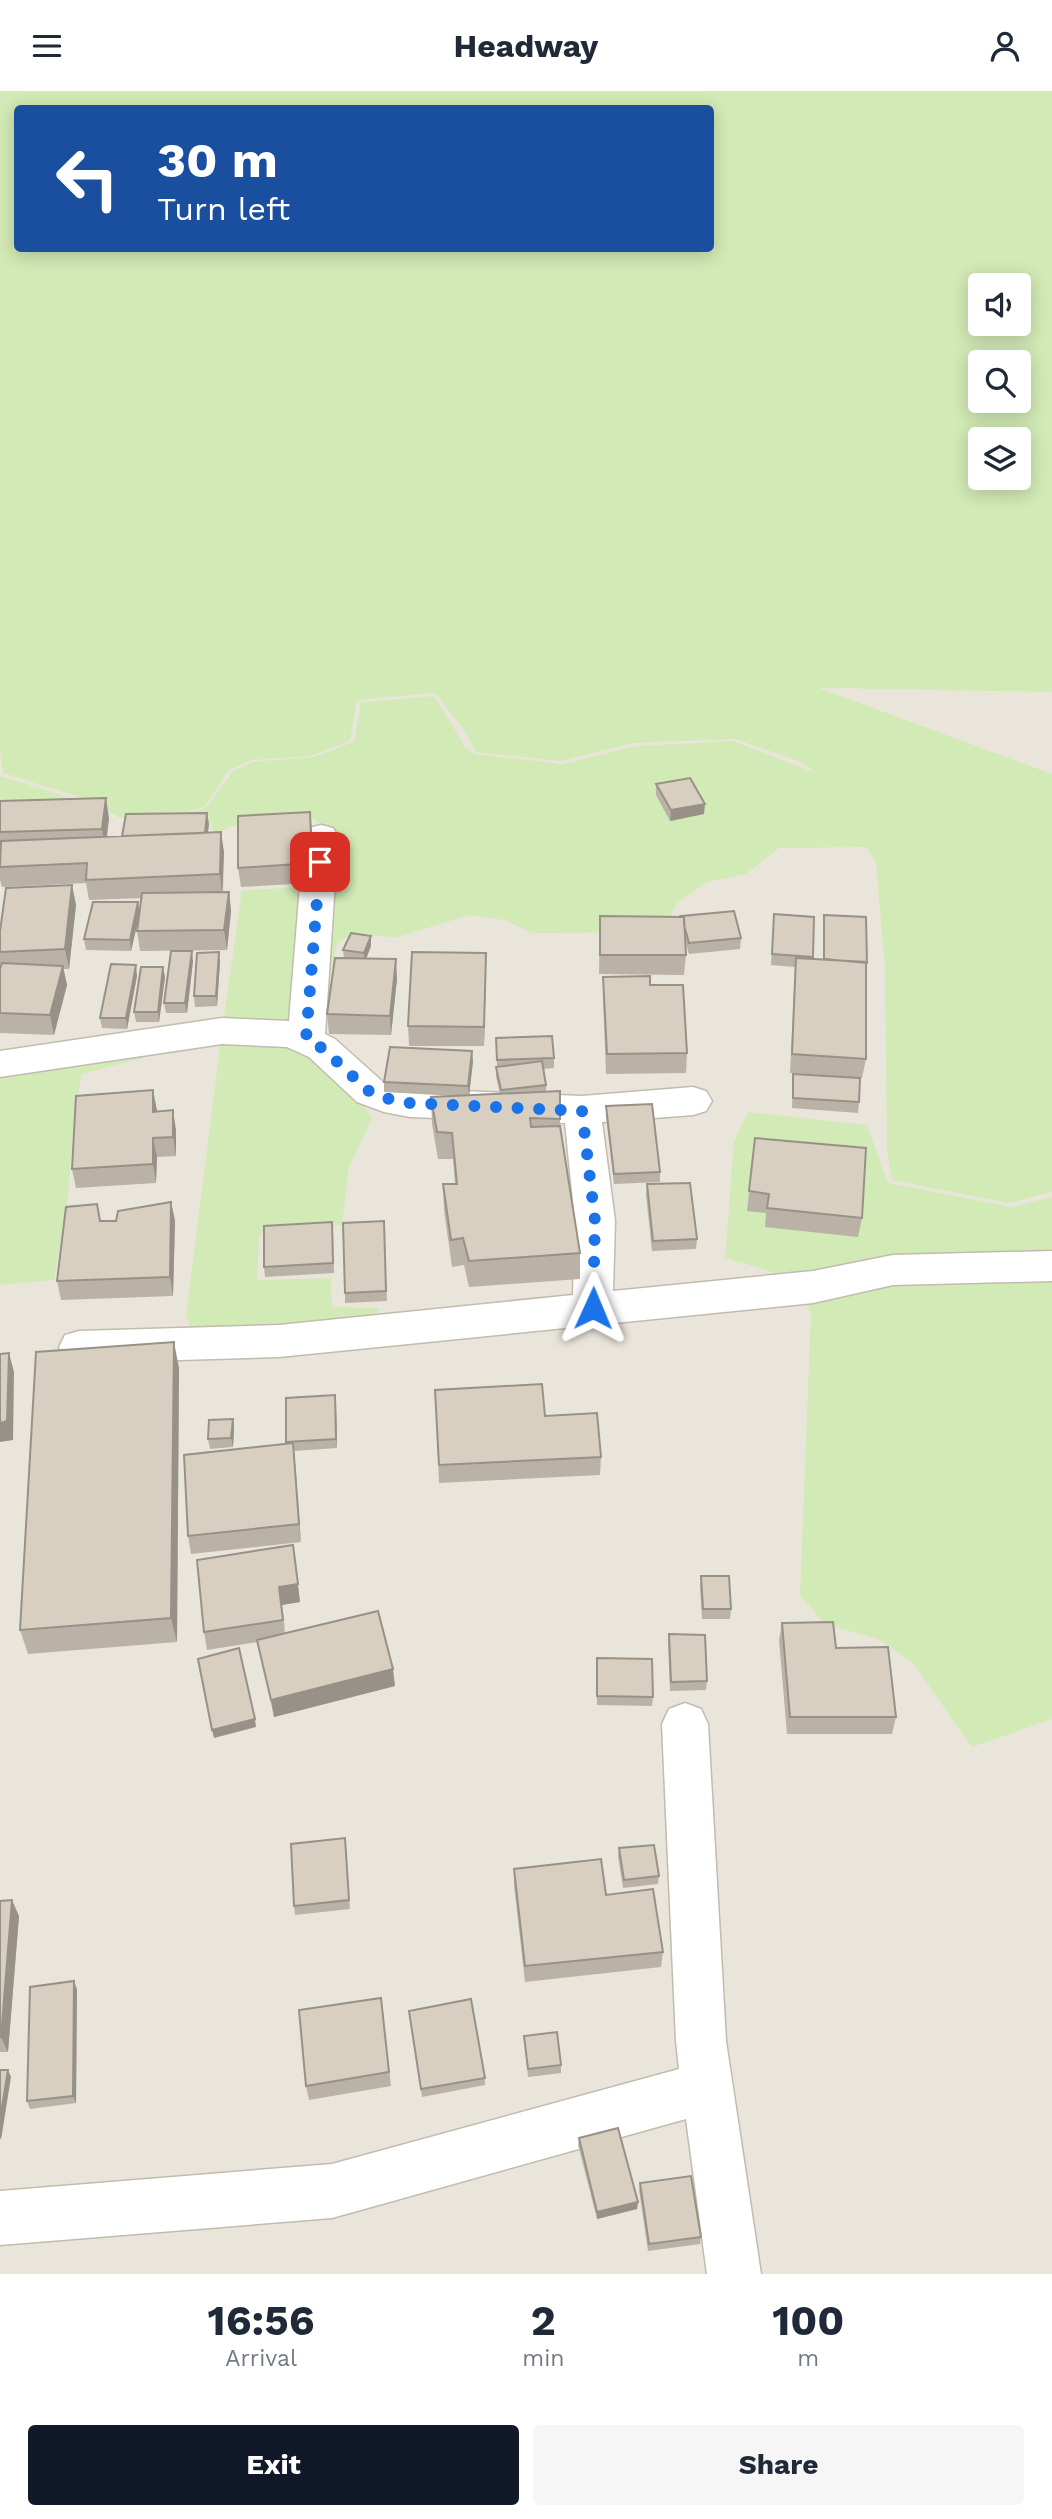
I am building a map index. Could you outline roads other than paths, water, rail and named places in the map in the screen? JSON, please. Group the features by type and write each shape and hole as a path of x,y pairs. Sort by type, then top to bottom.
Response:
{"street":[{"path":"306,1039 321,836"},
{"path":"0,1064 222,1031 292,1034 322,1048 370,1092 410,1103 582,1111 693,1101"},
{"path":"582,1111 595,1221 593,1308"},
{"path":"79,1347 279,1341 813,1287 893,1270 1052,1266"},
{"path":"685,1724 701,2041 734,2274"},
{"path":"0,2218 332,2191 708,2087"}]}
